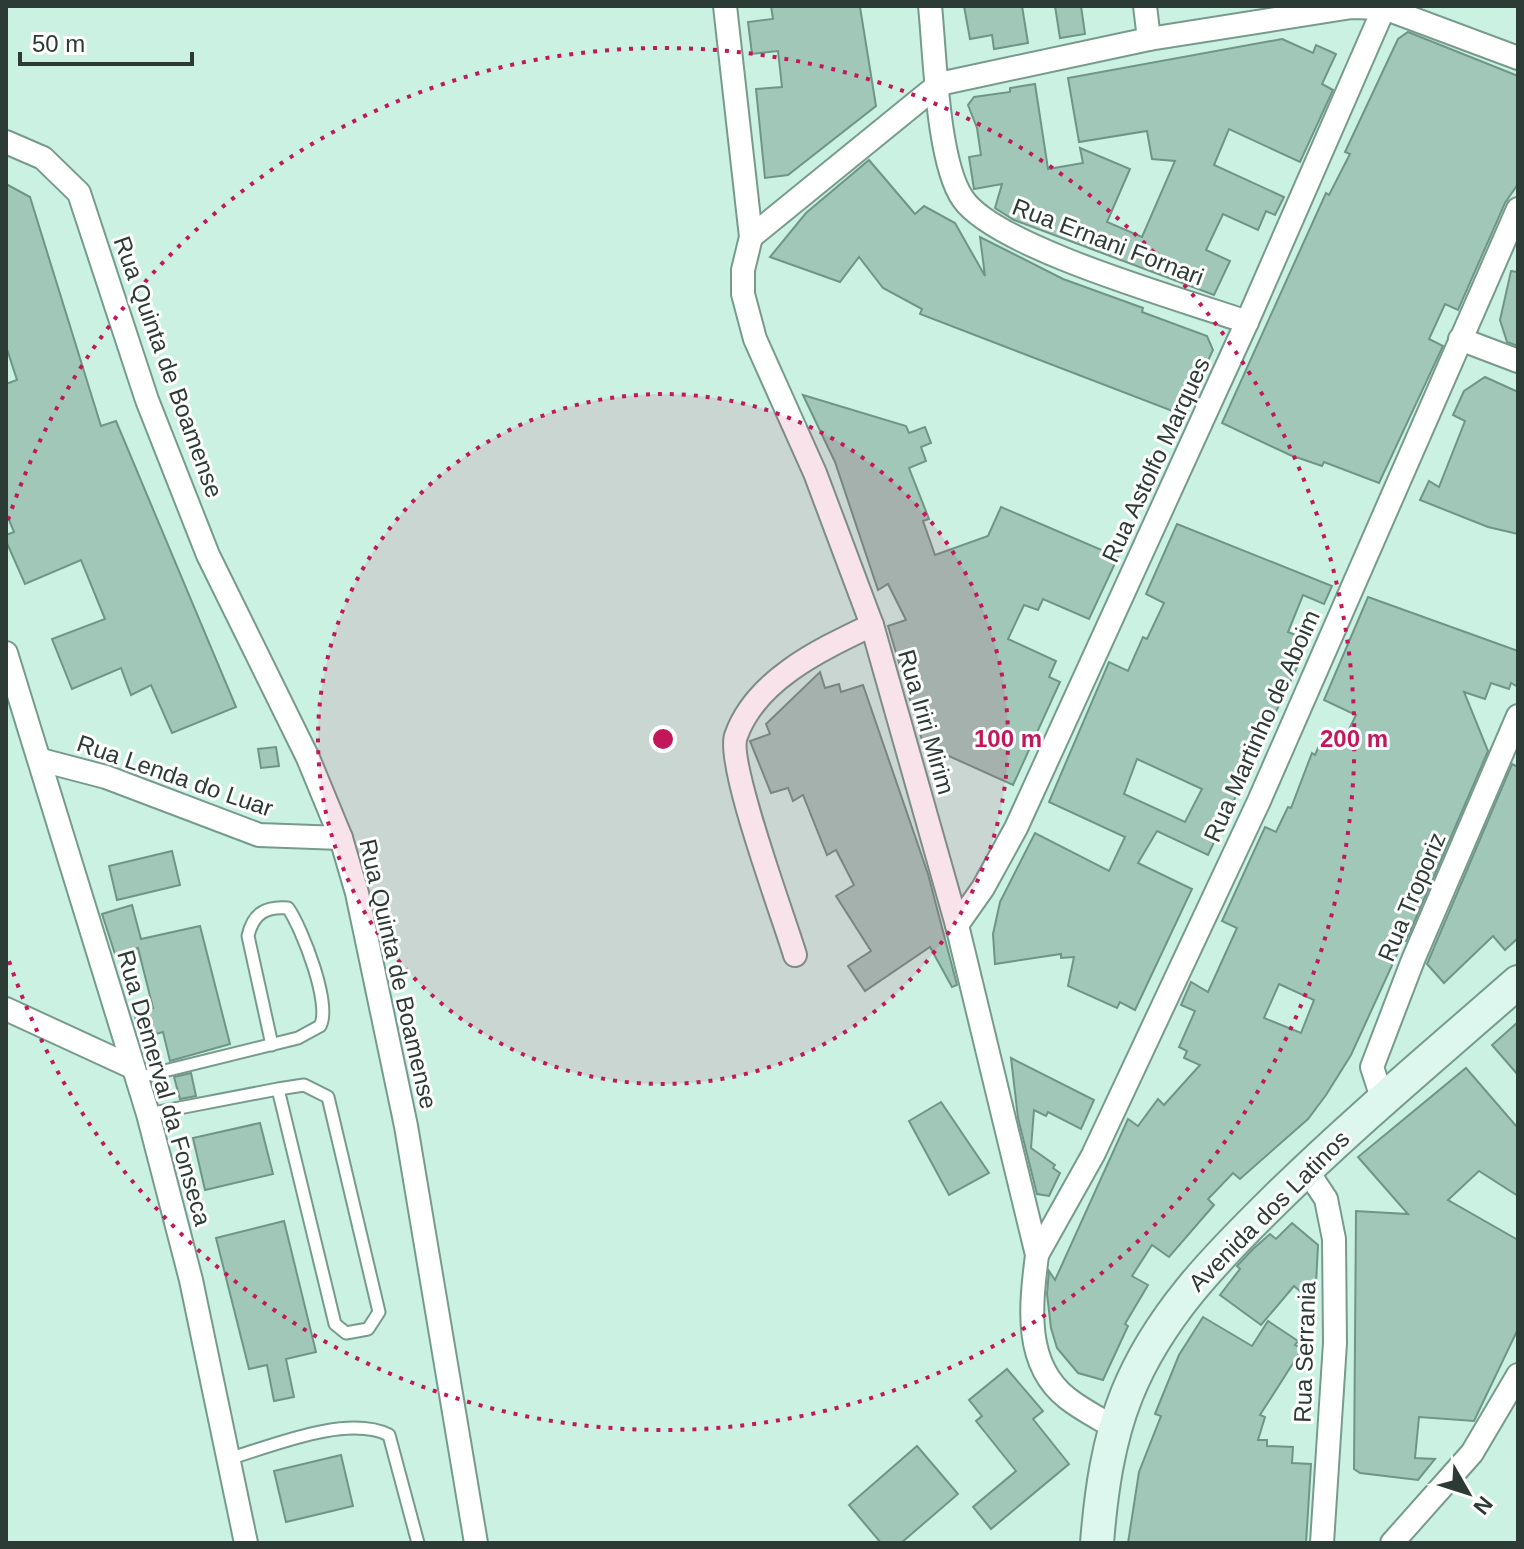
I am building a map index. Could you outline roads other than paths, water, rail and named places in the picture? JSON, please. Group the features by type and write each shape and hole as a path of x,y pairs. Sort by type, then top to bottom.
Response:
{"main road":[{"name":"Avenida dos Latinos","path":"1097,1543 1100,1503 1115,1428 1139,1368 1197,1278 1306,1169 1518,982"}],"street":[{"name":"Rua Iriri Mirim","path":"725,6 751,237 743,270 743,294 755,339 820,486 872,625 957,925 1037,1255 1031,1305 1032,1337 1043,1369 1066,1398 1115,1428"},
{"name":"Rua Ernani Fornari","path":"930,6 947,155 961,197 977,214 994,227 1078,264 1247,322"},
{"path":"1145,6 1149,39"},
{"path":"751,237 939,84 1149,39 1352,6 1384,8 1518,58"},
{"name":"Rua Astolfo Marques","path":"957,925 983,888 1016,828 1247,322 1384,8"},
{"name":"Rua Quinta de Boamense","path":"6,142 43,158 79,193 147,400 208,555 308,758 341,838 360,907 406,1126 476,1543"},
{"name":"Rua Martinho de Aboim","path":"1037,1255 1093,1155 1194,940 1518,209"},
{"path":"1460,339 1518,361"},
{"path":"795,955 743,787 735,756 736,736 758,702 791,669 872,625"},
{"name":"Rua Demerval da Fonseca","path":"6,653 148,1114 191,1280 246,1543"},
{"name":"Rua Troporiz","path":"1383,1101 1372,1067 1413,960 1518,716"},
{"name":"Rua Lenda do Luar","path":"41,760 106,777 259,835 341,838"},
{"path":"6,1009 134,1072"},
{"name":"Rua Serrania","path":"1306,1169 1326,1199 1334,1239 1335,1343 1322,1543"},
{"path":"1392,1543 1472,1453 1518,1375"}],"lane":[{"path":"134,1072 272,1045 298,1038 320,1026 326,1009 298,922 288,908 274,907 261,912 251,924 248,936 272,1045"},
{"path":"148,1114 278,1089 304,1085 328,1097 379,1312 368,1329 346,1333 335,1324 278,1089"},
{"path":"228,1459 346,1427 373,1427 389,1435 418,1543"}]}
